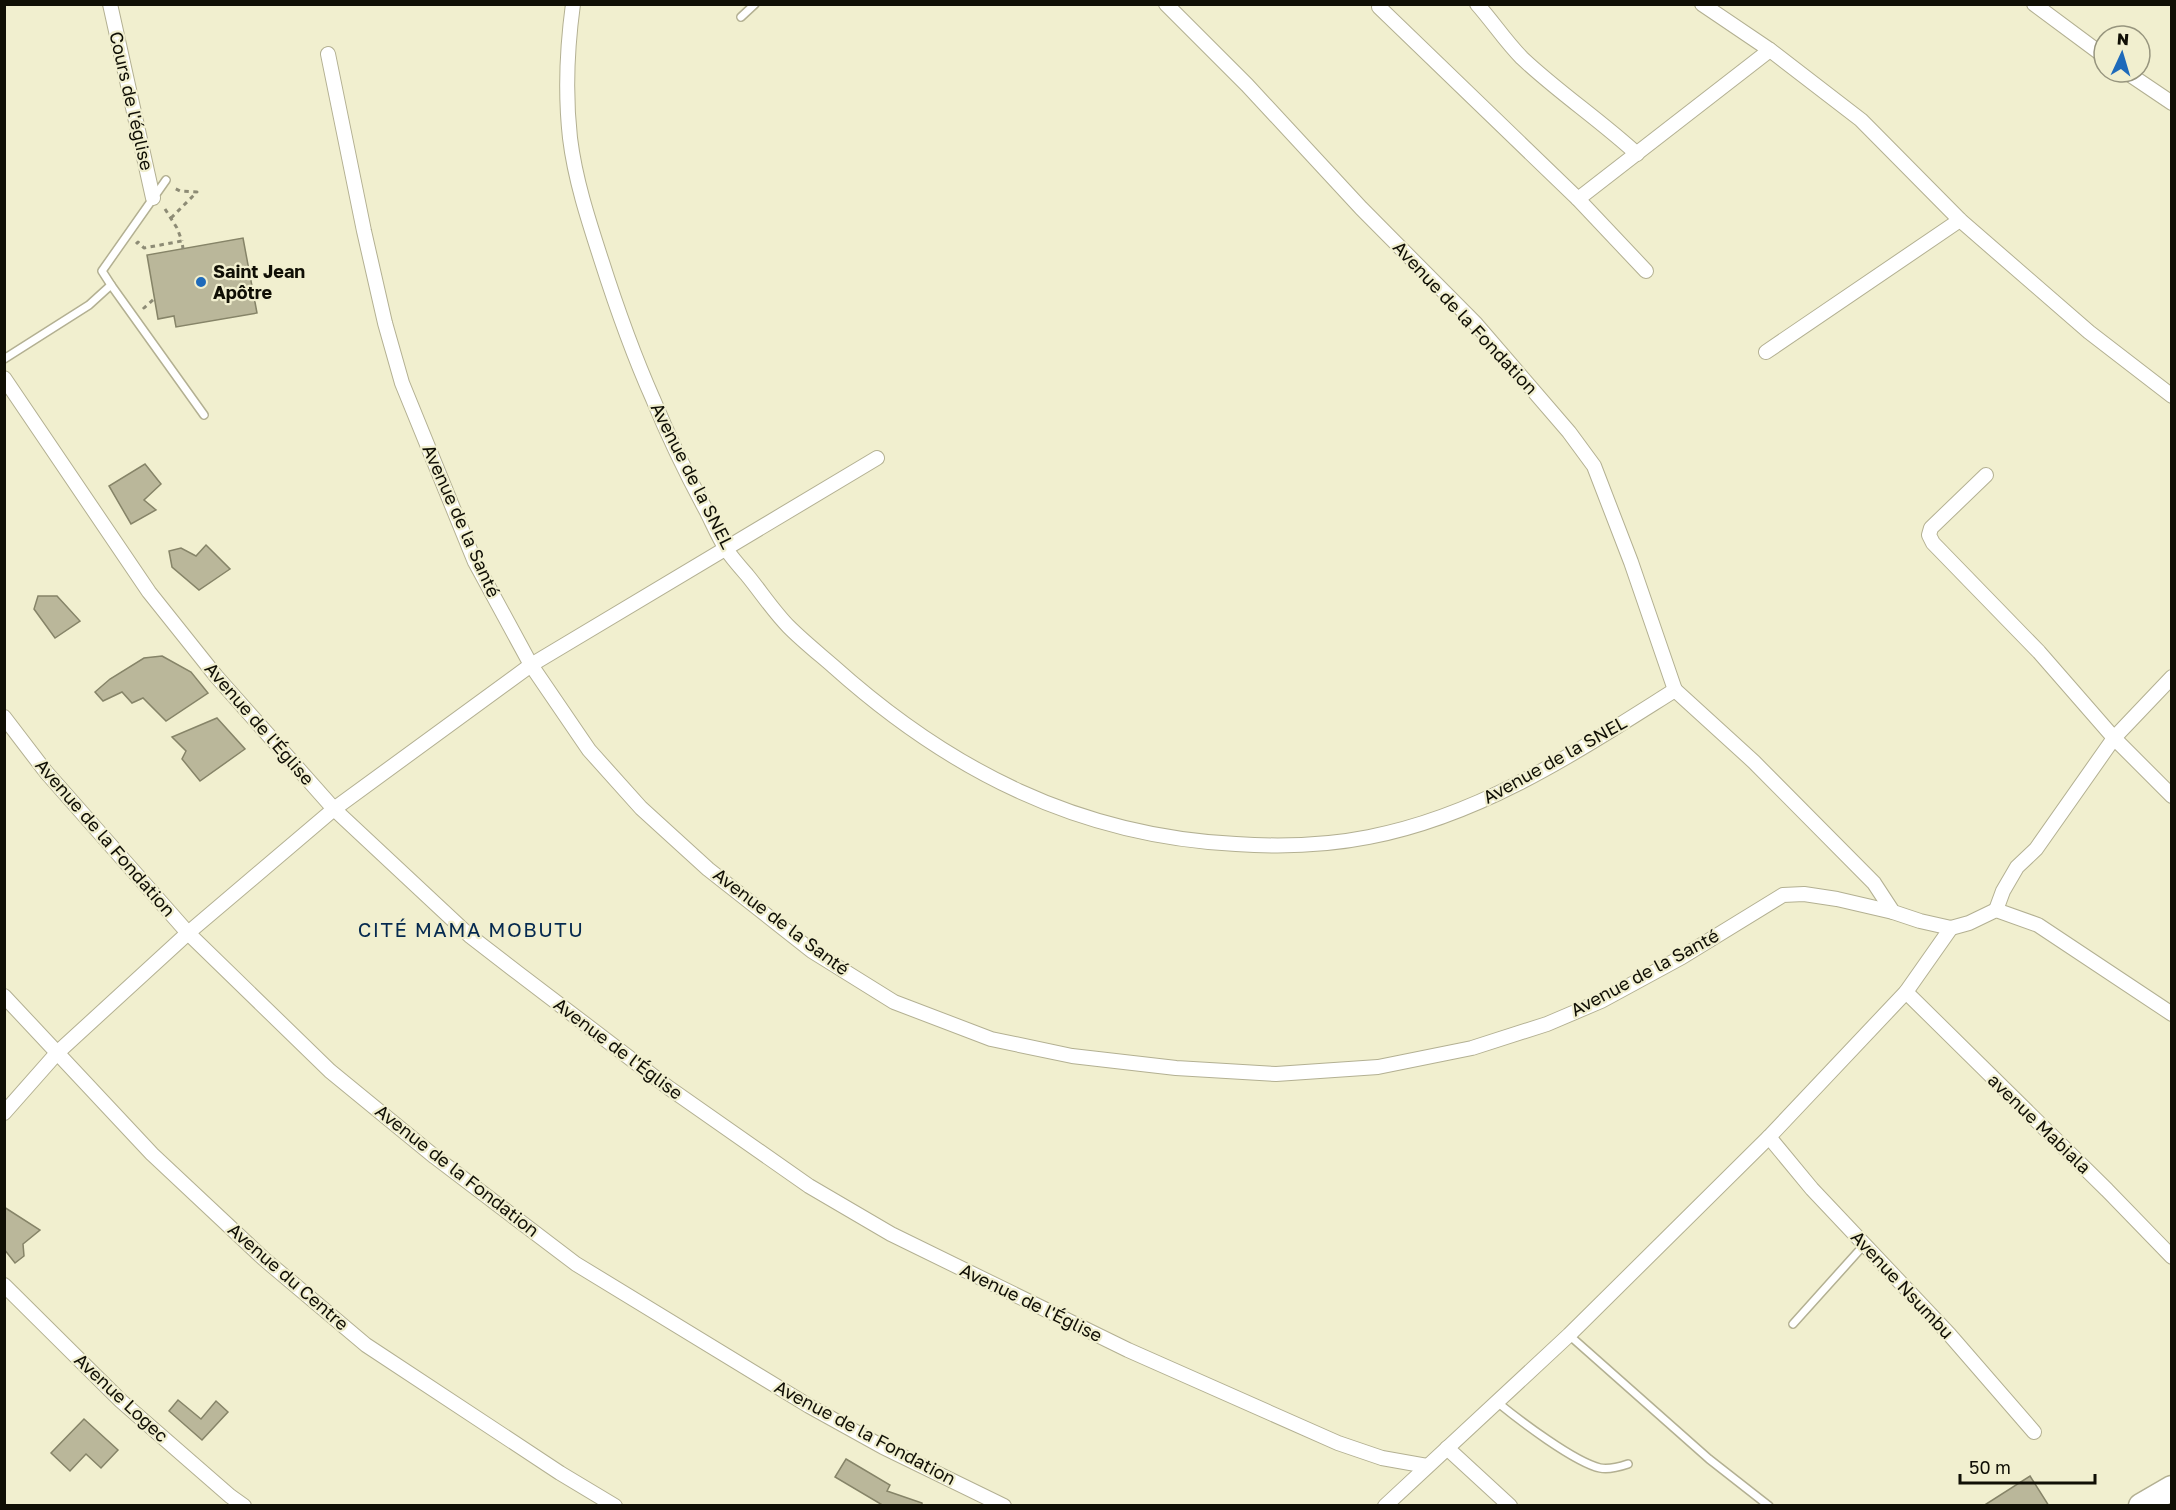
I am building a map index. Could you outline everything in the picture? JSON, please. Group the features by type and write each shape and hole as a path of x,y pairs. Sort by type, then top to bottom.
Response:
{"highway":[{"path":"2141,1506 2172,1488"}],"street":[{"name":"Cours de l'église","path":"110,4 153,198"},
{"name":"Avenue de la SNEL","path":"573,4 566,60 570,138 585,211 641,371 678,458 726,549 786,625 874,703 963,763 1008,787 1065,811 1130,831 1201,842 1277,846 1309,845 1370,837 1478,804 1516,786 1587,745 1675,690"},
{"name":"Avenue de la Fondation","path":"1166,4 1247,85 1361,208 1476,324 1569,432 1594,466 1631,562 1675,690"},
{"path":"1477,4 1522,58 1637,154"},
{"path":"1702,4 1770,50 1861,120 1960,220 2089,332 2172,396"},
{"path":"2034,4 2092,47"},
{"path":"1379,7 1578,200 1646,271"},
{"path":"1578,200 1770,50"},
{"name":"Avenue de la Santé","path":"328,54 364,231 385,323 402,383 476,562 531,665 589,750 641,808 708,869 812,951 894,1002 991,1039 1071,1056 1176,1068 1276,1074 1378,1067 1472,1048 1547,1024 1601,1001 1682,957 1783,895 1804,894 1837,898 1893,912"},
{"path":"2144,84 2172,103"},
{"path":"1766,352 1960,220"},
{"name":"Avenue de l'Église","path":"4,378 149,592 216,675 334,809 470,936 669,1088 809,1186 891,1234 1128,1350 1338,1443 1382,1458 1427,1466"},
{"path":"4,1113 57,1053 188,933 334,809 531,665 877,458"},
{"path":"1986,475 1931,528 1929,535 1933,543 2039,652 2114,738 2172,796"},
{"path":"1675,690 1754,762 1858,866 1874,883 1893,912 1951,928 1969,923 1995,910 2002,891 2017,867 2036,849 2114,738 2172,677"},
{"name":"Avenue de la Fondation","path":"4,717 46,772 188,933 330,1071 435,1157 576,1264 809,1406 883,1447 1004,1506"},
{"path":"1995,910 2038,925 2172,1014"},
{"path":"1385,1506 1569,1335 1769,1137 1906,992 1951,928"},
{"name":"avenue Mabiala","path":"1906,992 2172,1257"},
{"name":"Avenue du Centre","path":"4,996 152,1154 264,1260 366,1344 560,1473 615,1506"},
{"name":"Avenue Nsumbu","path":"1769,1137 1812,1189 1949,1335 2034,1432"},
{"name":"Avenue Logec","path":"4,1285 121,1401 244,1506"},
{"path":"1447,1448 1510,1506"}],"lane":[{"path":"741,17 755,4"},
{"path":"165,181 102,271 204,415"},
{"path":"4,359 89,305 111,285"},
{"path":"1793,1324 1864,1245"},
{"path":"1569,1335 1709,1459 1769,1506"},
{"path":"1497,1402 1559,1447 1591,1465 1606,1469 1628,1464"}],"path":[{"path":"165,181 180,191 197,192 171,219"},
{"path":"153,198 162,205 171,219 182,241 183,249"},
{"path":"131,252 138,242 144,248 182,241"}],"building":[{"name":"Saint Jean Apôtre","path":"243,238 257,313 176,327 174,316 158,319 147,255"},
{"path":"145,464 161,484 144,500 156,510 131,524 109,486"},
{"path":"206,545 230,569 199,590 172,567 169,551 181,548 196,556"},
{"path":"38,596 57,596 80,621 55,638 34,609"},
{"path":"162,656 191,672 208,693 166,721 143,698 132,703 122,692 103,701 95,692 110,679 144,658"},
{"path":"217,718 245,749 200,781 182,759 186,751 172,737"},
{"path":"4,1207 40,1230 23,1244 24,1256 15,1263 4,1249"},
{"path":"178,1400 201,1419 216,1401 228,1412 202,1440 169,1411"},
{"path":"84,1419 118,1450 101,1468 86,1454 70,1471 51,1453"},
{"path":"846,1459 890,1485 887,1491 922,1503 922,1506 884,1506 835,1477"},
{"path":"2030,1476 2049,1506 1983,1506"}],"place":[{"name":"Saint Jean Apôtre","path":"201,282"}],"district":[{"name":"CITÉ MAMA MOBUTU","path":"471,930"}]}
